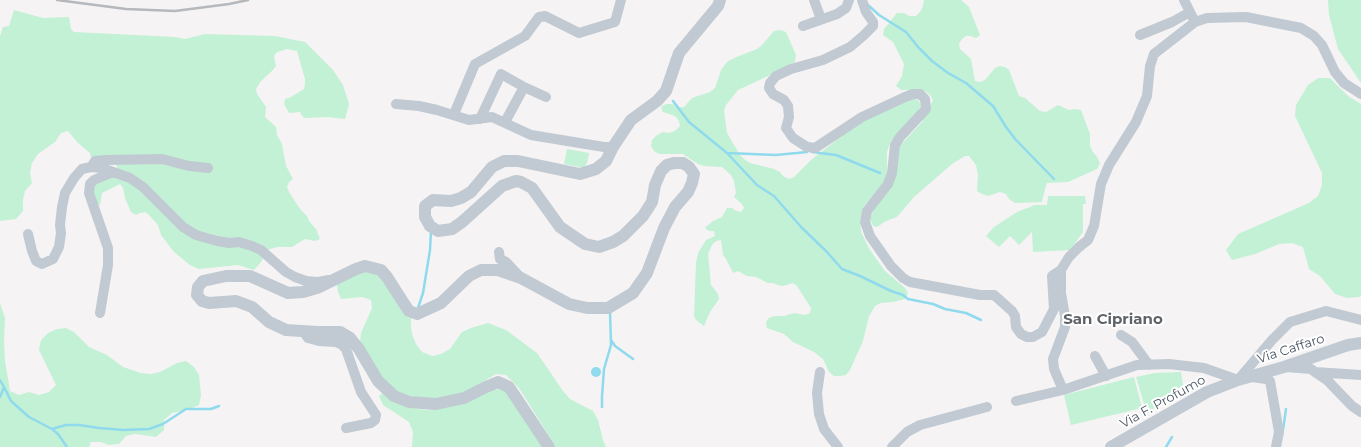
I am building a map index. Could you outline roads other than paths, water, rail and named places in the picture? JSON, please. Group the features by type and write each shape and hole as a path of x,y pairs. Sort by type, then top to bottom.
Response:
{"street":[{"path":"454,114 475,64 525,36 539,17 545,16 579,34 614,22 622,0"},
{"path":"549,447 509,387 498,382 464,398 436,404 409,402 394,396 378,381 359,349 350,338 340,332 286,330 270,322 252,307 236,301 205,303 199,298 197,291 198,287 203,281 226,276 250,276 272,287 288,292 303,292 317,288 365,266 381,270 409,311 417,314 441,303 469,276 481,270 498,270 521,278 569,304 587,308 608,308 633,293 647,273 664,228 675,207 688,192 694,174 689,167 683,163 667,165 661,170 655,185 652,202 643,216 623,236 613,242 598,247 585,244 560,227 532,188 521,182 516,181 502,186 462,222 452,229 438,231 430,226 425,218 425,206 433,200 451,201 461,198 471,192 492,167 504,161 518,161 580,174 596,170 606,161 613,147 631,120 657,101 666,91 679,53 718,6 720,0"},
{"path":"814,0 821,19"},
{"path":"803,26 837,14 846,8 849,0"},
{"path":"862,0 866,12 873,22 873,26 863,36 850,47 823,60 791,69 776,76 770,83 769,88 773,94 784,100 788,106 789,117 786,128 793,138 807,147 815,148 862,117 905,96 920,94 925,99 926,109 900,136 895,145 892,172 888,184 867,211 866,222 870,236 890,266 903,278 910,282 980,295 994,295 1012,310 1015,316 1016,327 1021,334 1027,337 1033,337 1042,332 1054,309 1052,276 1061,270 1079,243 1088,240 1094,226 1101,184 1109,165 1136,122 1147,96 1150,66 1154,54 1195,22 1207,18 1246,17 1301,28 1314,36 1322,45 1335,72 1344,83 1361,94"},
{"path":"1184,0 1195,22"},
{"path":"1140,35 1172,22 1190,12"},
{"path":"480,119 501,74 546,97"},
{"path":"505,122 524,87"},
{"path":"396,104 419,106 454,114 469,120 492,117 531,135 604,148 613,147"},
{"path":"91,167 96,161 162,159 189,166 208,168"},
{"path":"28,234 36,261 42,264 53,259 59,246 62,207 65,193 74,178 82,169 91,167 130,178 143,187 183,227 196,235 229,243 239,242 252,246 260,250 286,272 306,281 318,282 337,279"},
{"path":"100,313 108,265 108,248 89,193 90,184 94,180 113,172"},
{"path":"499,252 500,259 506,262 521,278"},
{"path":"1061,270 1061,293 1065,316 1064,327 1053,359 1054,369 1063,390"},
{"path":"1239,380 1272,340 1290,322 1326,311 1361,320"},
{"path":"303,331 308,338 318,341 336,342 341,344 346,349 361,392 376,415 375,420 371,423 346,428"},
{"path":"1121,335 1132,342 1149,365"},
{"name":"Via Caffaro","path":"1239,380 1284,367 1348,345 1361,343"},
{"path":"1095,356 1106,376"},
{"path":"1016,401 1063,390 1138,365 1169,364 1204,368 1239,380 1266,379 1270,381 1279,432 1276,447"},
{"path":"1284,367 1311,369 1327,380 1352,406 1361,412"},
{"path":"820,372 817,393 819,414 824,429 838,447"},
{"path":"1315,372 1361,375"},
{"name":"Via F. Profumo","path":"1111,447 1207,392 1239,380"},
{"path":"892,447 907,432 920,425 987,407"}],"water":[{"path":"594,367 598,367 600,368 600,376 594,377 591,374 591,370"}],"waterway":[{"path":"868,5 879,15 906,32 932,61 948,73 966,83 993,106 1016,140 1054,179"},
{"path":"673,101 689,122 727,153 757,185 774,196 802,228 842,269 903,295 908,299 966,313 981,320"},
{"path":"727,153 776,155 807,152"},
{"path":"812,152 836,155 880,173"},
{"path":"418,308 423,293 430,250 431,231"},
{"path":"602,407 604,369 611,345 610,312"},
{"path":"611,340 615,346 633,359"},
{"path":"0,380 4,387 0,397"},
{"path":"4,387 11,401 29,417 52,429 58,434 67,447"},
{"path":"52,429 66,425 123,430 149,429 163,424 186,409 211,409 219,406"},
{"path":"1283,430 1286,409"},
{"path":"1166,447 1172,437"}],"railway":[{"path":"57,0 126,9 175,11 248,0"}],"district":[{"name":"San Cipriano","path":"1113,320"}]}
